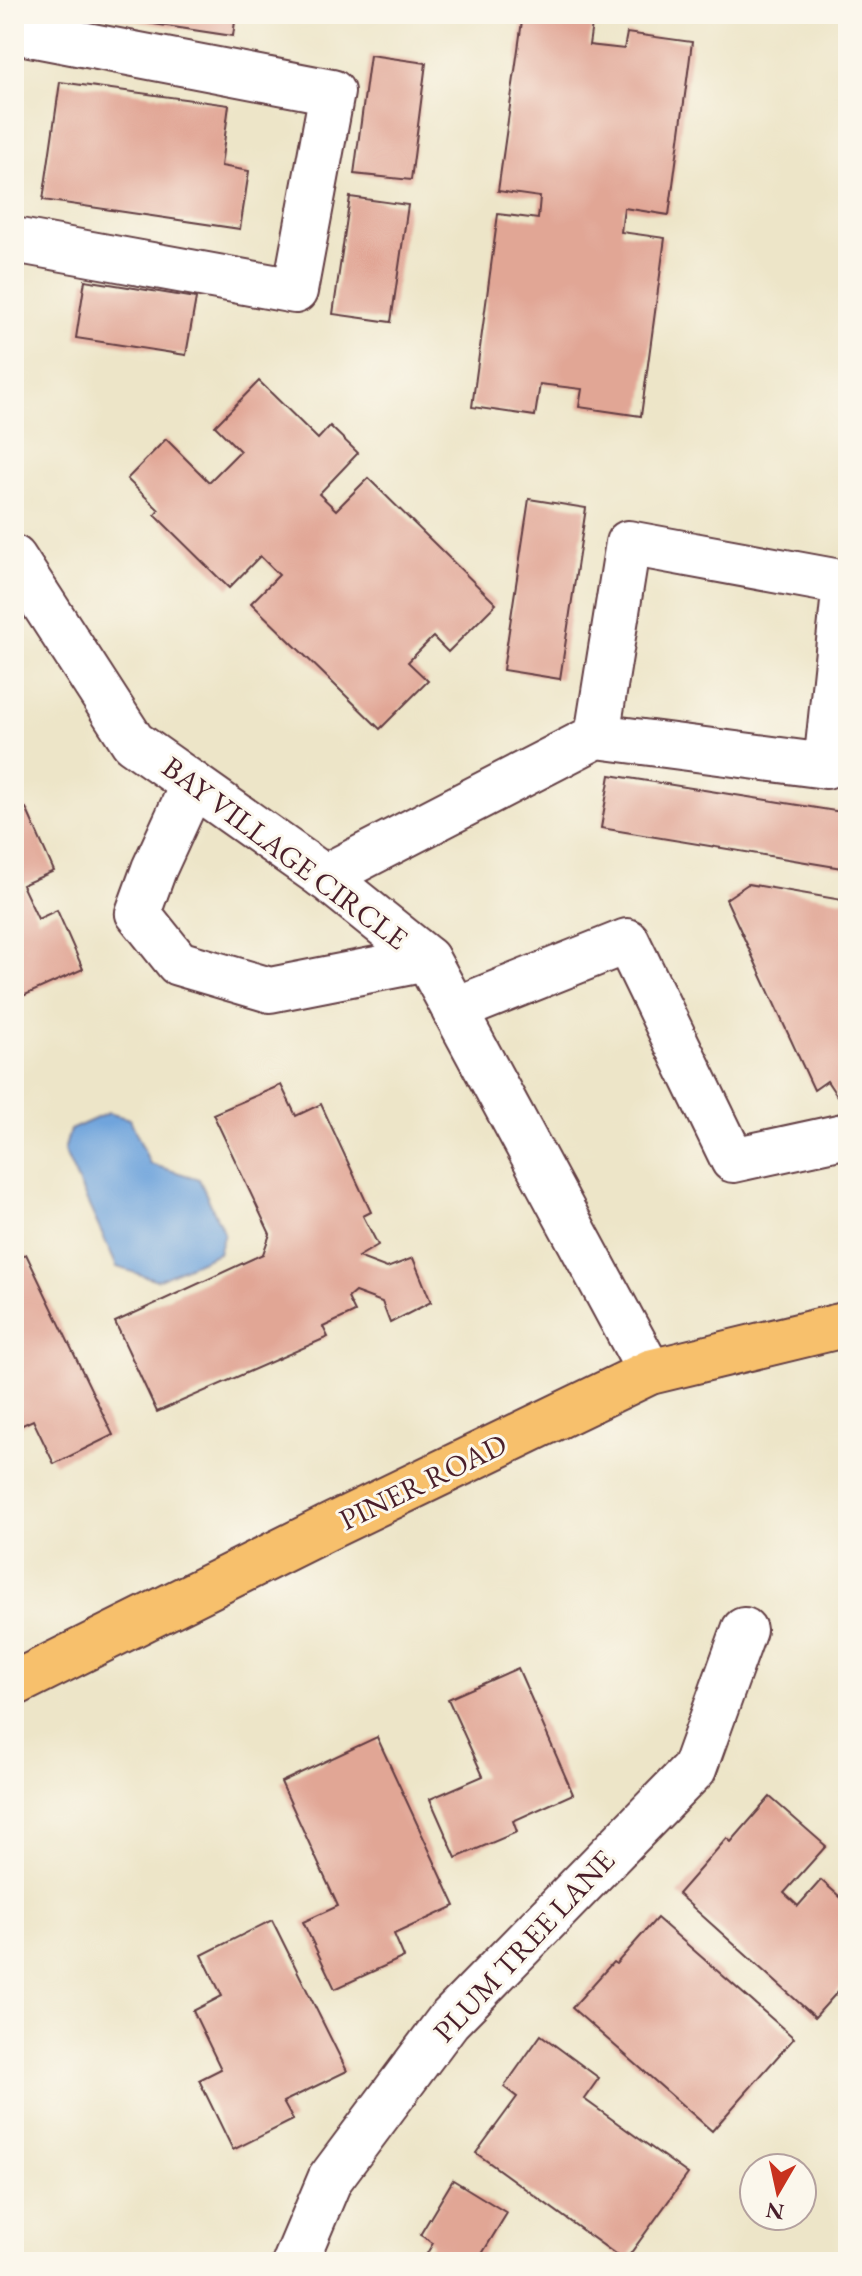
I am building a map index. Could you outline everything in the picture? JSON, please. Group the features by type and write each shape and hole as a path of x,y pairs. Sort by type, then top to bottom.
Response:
{"main road":[{"name":"PINER ROAD","path":"14,1684 650,1372 848,1324"}],"street":[{"path":"14,31 332,92 295,291 14,240"},
{"path":"324,877 597,736 826,766 845,583 628,543 597,736"},
{"name":"BAY VILLAGE CIRCLE","path":"14,558 133,742 324,877 427,959 650,1372"},
{"path":"193,784 154,869 138,913 178,963 270,990 427,959"},
{"path":"454,1010 627,941 733,1160 848,1135"},
{"name":"PLUM TREE LANE","path":"295,2262 330,2179 448,2021 694,1769 744,1630"}],"water":[{"path":"108,1113 130,1119 150,1164 199,1179 224,1233 218,1253 157,1280 117,1267 64,1151 70,1130"}],"building":[{"path":"121,14 236,14 233,36 120,19"},
{"path":"523,14 592,24 589,45 624,49 627,33 692,42 669,215 624,208 621,232 665,238 641,416 579,407 582,389 540,384 535,416 472,407 498,214 538,219 540,197 498,191"},
{"path":"370,55 426,63 411,180 354,174"},
{"path":"60,82 229,105 221,166 249,171 240,229 43,200"},
{"path":"350,197 408,205 391,322 333,314"},
{"path":"85,280 196,298 186,355 76,338"},
{"path":"259,381 318,439 330,426 358,453 319,494 336,510 368,478 496,604 448,652 433,637 408,662 428,681 380,729 251,603 279,575 260,556 229,588 155,515 159,510 127,479 166,439 209,482 240,451 215,426"},
{"path":"529,499 586,508 560,679 503,670"},
{"path":"610,775 848,813 848,869 601,828"},
{"path":"26,808 54,871 22,885 38,919 57,910 83,969 14,1000 14,813"},
{"path":"748,884 848,901 848,1090 837,1096 827,1081 814,1090 726,899"},
{"path":"281,1085 296,1116 321,1104 371,1212 363,1216 378,1245 358,1257 387,1268 413,1258 431,1302 390,1323 382,1302 355,1292 348,1298 355,1312 323,1327 328,1337 157,1412 115,1322 263,1254 270,1234 213,1114"},
{"path":"26,1254 113,1435 54,1464 33,1420 14,1429 14,1260"},
{"path":"518,1668 573,1794 513,1821 517,1832 456,1858 430,1799 483,1776 448,1699"},
{"path":"377,1737 455,1906 394,1934 404,1957 335,1989 303,1922 338,1906 281,1782"},
{"path":"770,1797 826,1846 784,1893 798,1906 821,1880 848,1904 848,1980 815,2017 678,1894 727,1838 731,1842"},
{"path":"657,1918 794,2038 712,2131 572,2008"},
{"path":"272,1920 347,2071 283,2102 293,2120 233,2150 199,2080 221,2069 193,2011 222,1996 202,1955"},
{"path":"541,2035 599,2078 584,2099 688,2174 625,2261 476,2153 517,2097 504,2087"},
{"path":"453,2180 507,2213 477,2262 422,2262 433,2243 420,2235"}]}
